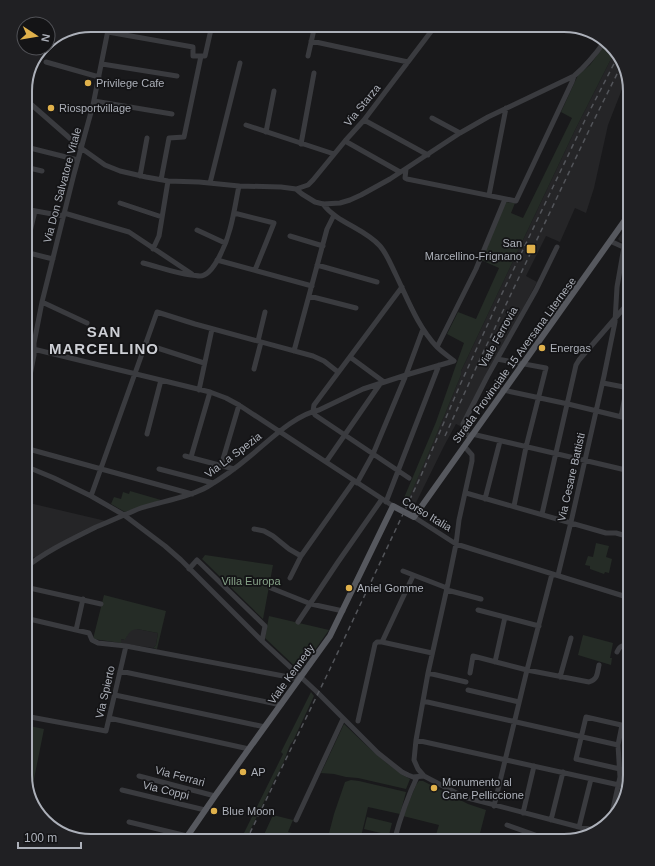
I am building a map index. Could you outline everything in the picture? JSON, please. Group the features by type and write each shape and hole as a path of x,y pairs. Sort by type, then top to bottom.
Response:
{"main road":[{"name":"Strada Provinciale 15 Aversana Liternese","path":"414,517 623,223"},
{"name":"Corso Italia","path":"393,506 414,517"},
{"name":"Viale Kennedy","path":"189,834 330,636 393,506"}],"street":[{"path":"108,32 193,46 193,56 205,56 210,32"},
{"name":"Via Don Salvatore Vitale","path":"32,365 35,349 34,343 42,302 94,101 108,32"},
{"path":"308,56 313,32"},
{"name":"Via Starza","path":"296,189 308,185 313,180 364,120 431,32"},
{"path":"311,41 408,62"},
{"path":"32,105 81,148 105,165 120,172 161,180 296,189 315,202 323,204 340,203 350,200 390,179 460,133 488,117 574,76 588,63 602,45"},
{"path":"161,180 169,138 184,137 201,56"},
{"path":"46,62 99,77"},
{"path":"210,183 240,63"},
{"path":"102,64 177,76"},
{"path":"301,144 314,73"},
{"path":"406,169 405,178 407,179 516,201 574,76"},
{"path":"266,132 274,91"},
{"path":"94,101 172,114"},
{"path":"489,195 506,108"},
{"path":"432,118 460,133"},
{"path":"364,120 428,154"},
{"path":"246,125 334,154"},
{"path":"140,176 147,138"},
{"path":"345,141 400,172"},
{"path":"32,148 78,160"},
{"path":"32,168 42,171"},
{"path":"153,249 159,236 168,180"},
{"path":"143,263 171,272 194,276 207,274 213,268 230,229 239,186"},
{"path":"323,204 334,215 372,239 380,246 388,258 420,325 437,347 476,269 505,199"},
{"path":"120,204 162,216"},
{"path":"32,210 64,215 129,232 194,276"},
{"path":"32,226 36,211"},
{"path":"234,212 274,223 255,270"},
{"path":"294,351 327,229 334,215"},
{"path":"197,230 224,243"},
{"path":"290,236 323,246"},
{"path":"610,241 623,247"},
{"name":"Viale Ferrovia","path":"471,435 465,432 463,424 487,377 536,290 557,247"},
{"name":"Via Cesare Battisti","path":"494,806 527,670 571,522 603,383 616,318 617,287 623,253"},
{"path":"32,254 53,259"},
{"path":"217,260 312,286"},
{"path":"317,265 377,282"},
{"path":"402,287 314,405 313,411 315,415 409,478"},
{"path":"309,296 356,308"},
{"path":"42,302 87,323"},
{"path":"542,514 576,365 623,310"},
{"path":"90,496 157,312 212,329 313,356 324,361 338,372"},
{"path":"254,369 265,312"},
{"path":"199,390 212,329"},
{"path":"290,578 301,556 355,482 373,454 406,375 423,329"},
{"path":"145,344 204,363"},
{"name":"Via La Spezia","path":"32,563 64,543 114,519 139,509 187,496 201,490 234,469 279,432 302,416 319,410 363,389 454,361 437,347"},
{"name":"Corso Italia","path":"32,348 210,392 226,398 393,506"},
{"path":"326,462 382,383 350,357"},
{"path":"497,359 546,368 526,447 514,506"},
{"path":"298,622 338,562 384,501 398,471 439,365"},
{"path":"147,434 161,380"},
{"path":"603,383 623,387"},
{"path":"503,390 539,397 621,417 623,409"},
{"path":"192,457 210,392"},
{"path":"221,466 239,405"},
{"path":"471,435 623,469"},
{"path":"485,499 500,441"},
{"path":"464,446 473,458 459,520 456,544 623,596"},
{"path":"32,450 192,494"},
{"path":"185,456 234,469"},
{"path":"32,469 90,496 124,515 165,546 300,678 378,752 402,772 417,777 424,776 464,797 494,806 589,828"},
{"path":"159,469 213,483"},
{"path":"466,493 606,533 623,536"},
{"name":"Corso Italia","path":"414,517 456,544 428,673 416,740 414,760 418,769 424,776"},
{"path":"254,529 264,531 273,536 289,549 301,556"},
{"path":"189,569 197,560 265,626 262,641"},
{"path":"402,572 447,589 481,599"},
{"path":"382,642 413,576"},
{"path":"32,588 101,604"},
{"path":"271,588 311,604 343,611"},
{"path":"76,630 84,599"},
{"path":"478,610 539,626"},
{"path":"495,662 505,617"},
{"path":"32,620 89,633 92,640 98,643 126,646 300,678"},
{"path":"560,677 571,638"},
{"path":"358,721 375,644 377,642 432,654"},
{"name":"Via Spierto","path":"32,717 106,731 126,646"},
{"path":"617,652 619,647 623,646"},
{"path":"470,673 474,656 527,670 589,682 597,677 599,665"},
{"path":"120,671 281,705"},
{"path":"428,673 466,682"},
{"path":"468,690 519,702"},
{"path":"115,695 265,727"},
{"path":"423,701 618,746"},
{"path":"614,807 620,777 620,769 618,746 622,725 586,717 576,759 620,769"},
{"path":"110,718 249,749"},
{"path":"296,820 343,719"},
{"path":"416,740 619,785"},
{"path":"523,813 534,766"},
{"path":"551,820 563,772"},
{"name":"Via Ferrari","path":"139,776 215,796"},
{"path":"396,834 409,793 417,777"},
{"path":"579,827 591,779"},
{"name":"Via Coppi","path":"122,790 205,810"},
{"path":"129,822 169,834"},
{"path":"507,825 532,834"}],"shaded area":[{"path":"612,57 620,72 623,87 608,125 594,188 586,213 575,208 560,242 546,236 526,276 537,282 460,426 456,424 412,511 405,506 433,443 461,375 461,371 575,130"},
{"path":"623,232 623,242 618,239"},
{"path":"32,504 106,521 36,558 32,557"},
{"path":"134,629 158,633 156,645 153,648 121,643 121,639 124,640 129,631"}],"green space":[{"path":"603,47 612,57 575,130 461,371 461,375 433,443 405,507 401,505 436,422 464,343 447,334 458,312 476,319 499,268 481,260 505,202 515,203 511,213 523,218 572,118 561,112 578,75 590,65"},
{"path":"130,491 161,500 125,512 111,504 114,497 121,499 123,492 129,494"},
{"path":"596,543 609,546 606,557 612,559 609,573 605,572 604,574 590,569 590,566 585,565 588,556 593,557"},
{"name":"Villa Europa","path":"205,555 273,565 263,619 202,559"},
{"path":"104,595 166,611 157,649 153,648 156,645 158,633 137,629 133,630 125,640 121,639 121,643 93,639"},
{"path":"269,616 329,630 300,671 265,638"},
{"path":"583,635 613,643 610,658 612,658 611,665 578,655"},
{"path":"311,692 314,696 281,768 248,834 243,834 283,754 281,752"},
{"path":"344,724 384,761 410,779 406,789 358,778 321,773"},
{"path":"32,726 44,729 33,784"},
{"path":"351,780 359,781 406,792 400,814 368,807 362,834 329,834 345,782"},
{"path":"419,781 423,781 468,804 486,810 480,834 436,834 439,825 403,816"},
{"path":"273,815 293,820 288,832 296,834 264,834"},
{"path":"367,817 392,823 389,834 364,829"}],"railway":[{"path":"249,834 329,671 420,478 497,304 585,120 615,62"},
{"path":"445,436 481,357 619,70"}],"place":[{"name":"Privilege Cafe","path":"88,83"},
{"name":"Riosportvillage","path":"51,108"},
{"name":"San Marcellino-Frignano","path":"531,249"},
{"name":"Energas","path":"542,348"},
{"name":"Aniel Gomme","path":"349,588"},
{"name":"AP","path":"243,772"},
{"name":"Monumento al Cane Pelliccione","path":"434,788"},
{"name":"Blue Moon","path":"214,811"}],"district":[{"name":"SAN MARCELLINO","path":"104,340"}]}
